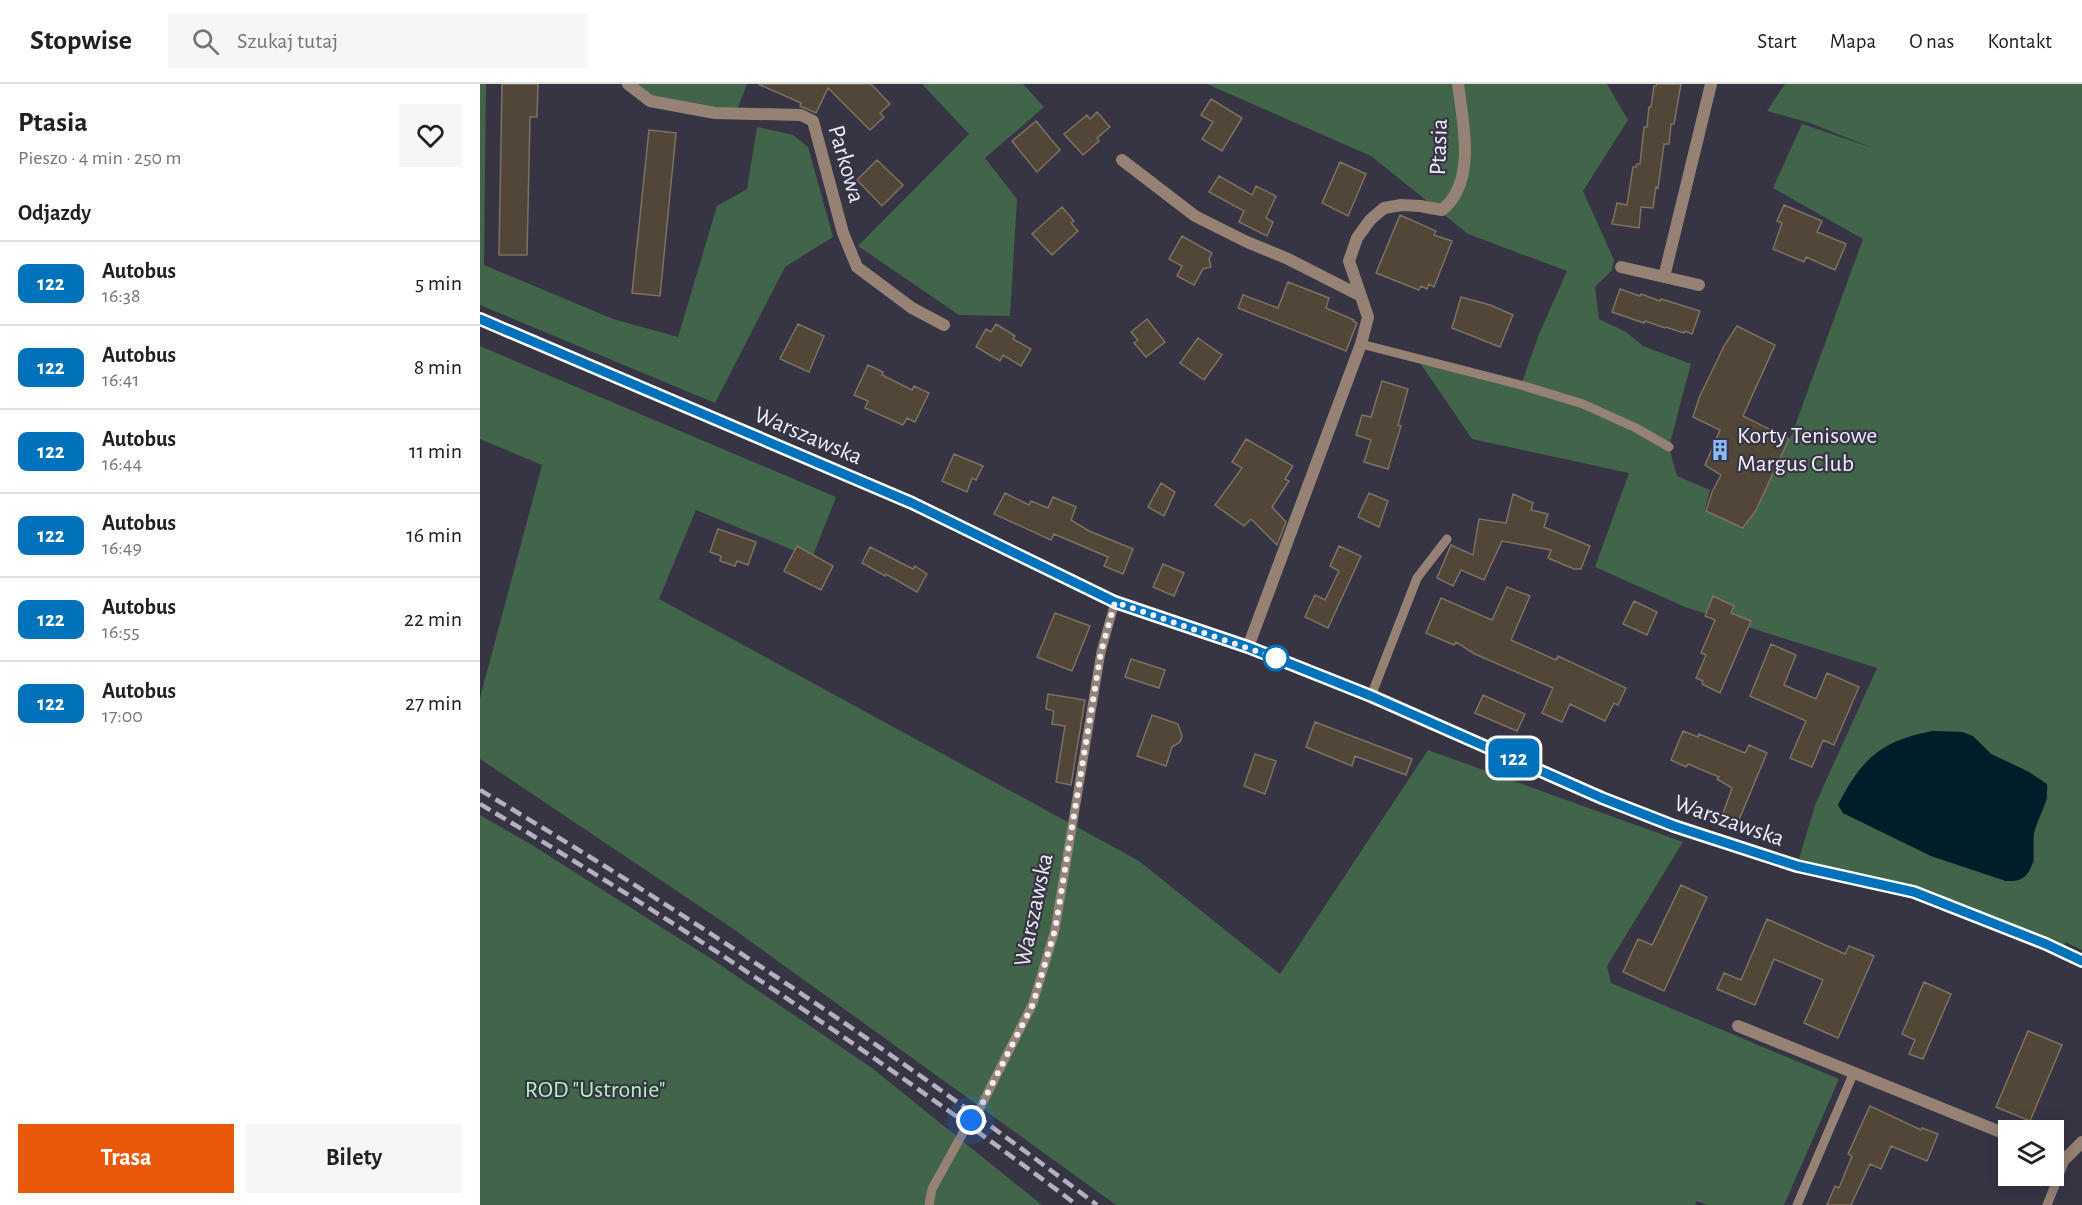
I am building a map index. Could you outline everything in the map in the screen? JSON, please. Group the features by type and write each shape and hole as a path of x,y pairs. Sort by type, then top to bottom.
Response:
{"street":[{"name":"Parkowa","path":"628,84 650,101 715,113 801,116 813,121 843,232 857,267 912,308 944,325"},
{"name":"Ptasia","path":"1248,647 1361,344 1368,317 1349,261 1356,238 1370,220 1384,208 1401,205 1442,210 1452,202 1463,175 1464,135 1458,84"},
{"path":"1664,277 1711,84"},
{"path":"1122,160 1195,216 1247,242 1286,258 1359,296"},
{"path":"1621,267 1699,285"},
{"name":"Warszawska","path":"480,319 912,503 1115,602 1248,647 1371,696 1602,798 1674,826 1797,866 1914,892 2046,944 2082,961"},
{"path":"1738,1026 1998,1131"},
{"path":"2066,1158 2082,1142"}],"lane":[{"path":"1361,344 1521,385 1583,404 1636,428 1669,447"},
{"path":"1371,696 1417,578 1447,539"},
{"name":"Warszawska","path":"929,1205 932,1189 964,1131 979,1110 1033,1004 1055,930 1101,652 1115,602"},
{"path":"1797,1205 1854,1072"},
{"path":"2047,1205 2066,1158"}],"green space":[{"path":"480,84 486,84 484,265 613,319 678,337 717,206 747,189 757,127 793,135 808,147 833,237 785,267 715,403 480,305"},
{"path":"628,84 747,84 737,110 650,101"},
{"path":"922,84 1023,84 1044,107 985,158 1017,199 1010,316 959,315 858,246 969,134"},
{"path":"1207,84 1607,84 1628,120 1583,191 1614,260 1612,270 1595,287 1599,319 1626,332 1643,346 1691,364 1669,447 1677,476 1710,490 1705,510 1745,528 1792,434 1863,239 1773,188 1802,124 1873,148 1810,123 1767,111 1785,84 2082,84 2082,950 2065,942 2063,952 1914,892 1797,866 1815,805 1877,668 1685,607 1595,567 1629,473 1472,439 1416,357 1521,385 1539,334 1567,271 1468,234 1371,156","holes":["1933,731 1962,732 1979,742 1991,754 2029,772 2048,797 2034,832 2034,863 2006,881 1931,856 1843,813 1838,805 1865,764 1887,747 1900,740"]},
{"path":"480,346 836,497 812,558 696,510 659,599 1139,861 1280,974 1428,750 1683,842 1607,966 1611,983 1839,1079 1784,1205 1708,1205 1697,1201 1695,1205 1116,1205 732,928 480,759 480,698 542,465 480,439"},
{"name":"ROD \"Ustronie\"","path":"480,815 532,845 713,960 872,1068 1042,1205 480,1205"}],"water":[{"path":"1933,731 1962,732 1973,736 1991,754 2029,772 2047,784 2045,804 2034,833 2032,865 2023,878 2006,881 1931,856 1843,813 1838,805 1856,775 1875,754 1900,740"}],"building":[{"path":"502,84 538,84 537,117 530,117 527,255 499,255"},
{"path":"758,84 871,84 890,104 880,113 884,117 870,130 828,88 816,113 800,106 801,103"},
{"path":"1681,84 1674,124 1671,124 1669,144 1664,144 1653,208 1641,207 1639,228 1612,224 1617,203 1627,205 1633,167 1640,164 1644,127 1647,127 1649,107 1651,107 1654,86"},
{"path":"1211,99 1242,118 1222,151 1202,139 1213,122 1201,115"},
{"path":"1097,112 1110,127 1083,155 1064,134 1087,115 1090,119"},
{"path":"1036,121 1060,150 1037,172 1012,141"},
{"path":"649,130 676,133 660,296 632,293"},
{"path":"877,160 903,185 882,206 857,180"},
{"path":"1340,162 1366,174 1348,216 1322,203"},
{"path":"1219,176 1252,195 1256,186 1276,196 1266,218 1273,222 1267,236 1239,222 1244,211 1209,192"},
{"path":"1784,205 1822,221 1817,232 1846,244 1835,270 1806,257 1804,262 1773,249 1782,223 1777,221"},
{"path":"1062,207 1074,221 1071,223 1078,231 1052,255 1032,234"},
{"path":"1400,215 1436,231 1434,235 1452,241 1434,287 1429,284 1427,289 1421,286 1419,290 1376,273"},
{"path":"1182,236 1212,253 1209,259 1211,267 1203,269 1194,285 1177,276 1182,266 1169,259"},
{"path":"1288,282 1329,298 1326,308 1357,323 1346,351 1238,308 1243,295 1278,308"},
{"path":"1620,289 1700,311 1692,334 1645,321 1644,323 1612,312"},
{"path":"1461,297 1490,305 1513,315 1500,347 1452,328"},
{"path":"1147,319 1165,342 1146,357 1134,343 1138,340 1131,332"},
{"path":"798,324 824,336 809,372 780,359"},
{"path":"996,324 1015,336 1013,339 1031,349 1021,366 1003,355 1000,361 976,347 986,329 991,332"},
{"path":"1737,326 1775,345 1743,416 1789,439 1756,510 1743,528 1706,511 1721,475 1705,465 1720,430 1693,417 1699,398 1724,346"},
{"path":"1198,338 1222,355 1204,380 1180,363"},
{"path":"868,365 912,390 914,386 929,393 915,422 907,418 903,425 865,408 868,401 854,395"},
{"path":"1382,381 1408,389 1398,425 1401,426 1388,469 1364,462 1371,440 1356,435 1362,415 1371,417"},
{"path":"1246,439 1293,466 1285,479 1289,481 1272,507 1286,522 1277,545 1251,519 1244,526 1215,505 1242,468 1232,462"},
{"path":"954,454 983,466 976,480 972,478 967,492 942,481"},
{"path":"1161,483 1175,492 1164,516 1148,507"},
{"path":"1005,493 1029,505 1031,501 1048,508 1053,497 1076,507 1071,520 1089,531 1133,549 1123,574 1104,566 1108,557 1054,534 1051,540 994,514"},
{"path":"1369,493 1388,501 1379,527 1358,517"},
{"path":"1513,494 1533,503 1531,510 1548,514 1544,527 1590,546 1581,569 1574,569 1548,558 1551,550 1502,541 1484,580 1461,570 1453,586 1437,578 1451,545 1473,555 1479,519 1506,523"},
{"path":"718,529 756,542 748,565 737,561 735,566 720,561 721,556 710,552"},
{"path":"797,546 833,566 821,590 784,571"},
{"path":"1339,546 1361,556 1328,628 1305,617 1315,595 1325,600 1339,571 1330,566"},
{"path":"870,547 913,569 915,566 927,574 917,592 862,563"},
{"path":"1163,564 1184,573 1174,596 1153,587"},
{"path":"1507,587 1530,596 1511,640 1556,660 1558,656 1626,688 1618,705 1614,703 1605,721 1570,704 1562,722 1542,713 1553,688 1475,654 1456,642 1454,645 1426,633 1441,598 1492,620"},
{"path":"1713,596 1734,606 1731,613 1751,621 1720,693 1702,684 1703,681 1696,678 1706,655 1701,653 1715,620 1705,616"},
{"path":"1634,601 1657,612 1647,635 1623,624"},
{"path":"1055,613 1090,626 1072,671 1037,657"},
{"path":"1771,644 1796,655 1784,685 1816,699 1827,673 1859,687 1834,745 1823,740 1812,767 1790,758 1806,721 1750,696"},
{"path":"1131,659 1165,670 1159,688 1125,677"},
{"path":"1048,694 1085,700 1071,785 1056,782 1065,726 1052,724 1054,711 1046,709"},
{"path":"1483,695 1525,714 1517,731 1475,713"},
{"path":"1152,715 1178,724 1182,736 1180,742 1172,747 1166,766 1137,756"},
{"path":"1315,722 1412,759 1406,775 1355,756 1352,766 1306,747"},
{"path":"1683,731 1698,737 1699,734 1745,753 1749,745 1767,753 1738,822 1722,816 1732,788 1717,779 1719,777 1688,764 1686,767 1671,760"},
{"path":"1255,754 1276,761 1265,794 1244,786"},
{"path":"1681,885 1707,897 1664,991 1623,972 1638,939 1652,945"},
{"path":"1767,919 1845,954 1849,946 1874,956 1838,1038 1804,1023 1823,980 1774,959 1755,1005 1717,989 1724,973 1741,980"},
{"path":"1924,982 1951,994 1923,1059 1909,1054 1915,1040 1902,1034"},
{"path":"2028,1031 2062,1045 2030,1120 1996,1107"},
{"path":"1870,1106 1921,1130 1922,1128 1938,1134 1927,1161 1891,1146 1881,1169 1870,1164 1851,1205 1827,1205 1835,1186 1839,1188 1852,1156 1848,1154"}],"railway":[{"path":"480,790 638,887 794,989 947,1095 1097,1205"},
{"path":"480,804 634,898 784,997 932,1099 1077,1205"}],"bus line":[{"name":"122","path":"480,319 912,503 1115,602 1248,647 1371,696 1602,798 1674,826 1797,866 1914,892 2046,944 2082,961"}],"place":[{"name":"Korty Tenisowe Margus Club","path":"1720,450"}],"route":[{"path":"971,1120 979,1110 1033,1004 1055,930 1101,652 1115,602 1276,658"}]}
